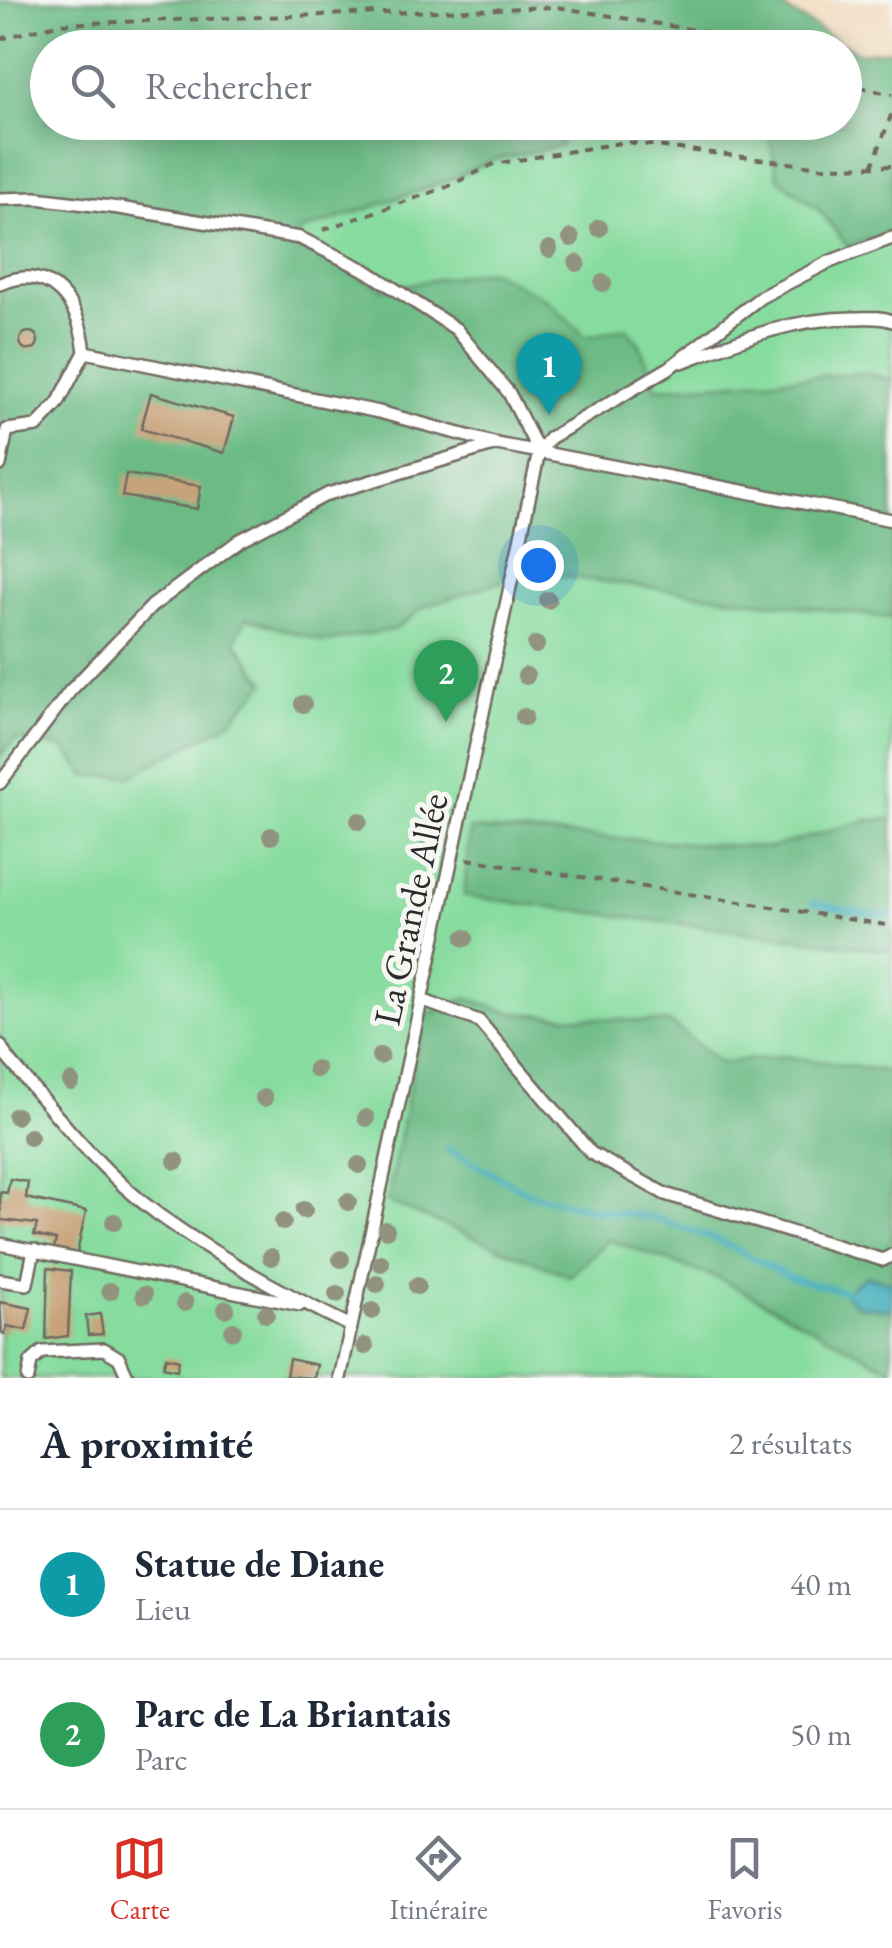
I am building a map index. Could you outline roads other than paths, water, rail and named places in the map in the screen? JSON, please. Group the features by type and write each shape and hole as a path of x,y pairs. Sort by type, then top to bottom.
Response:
{"lane":[{"path":"0,199 36,198 119,208 300,238 367,271 456,329 509,393 539,452"},
{"path":"539,452 550,438 669,368 761,297 829,262 892,238"},
{"path":"0,284 28,279 48,282 64,293 82,324 85,352 58,403 37,426 4,427 0,465"},
{"path":"669,368 771,327 832,318 892,321"},
{"path":"85,352 379,412 497,444 892,520"},
{"path":"0,783 70,691 152,606 240,540 328,494 497,444"},
{"name":"La Grande Allée","path":"340,1378 539,452"},
{"path":"421,1000 479,1021 590,1153 664,1194 823,1244 883,1260 892,1255"},
{"path":"0,1044 65,1126 157,1214 235,1264 350,1326"},
{"path":"0,1244 314,1308"},
{"path":"0,1280 27,1284 34,1250"},
{"path":"28,1378 30,1362 42,1352 104,1349 119,1358 128,1378"}],"water":[{"path":"866,1276 892,1282 892,1310 859,1306 843,1293"}],"waterway":[{"path":"813,903 892,916"},
{"path":"446,1148 533,1195 655,1218 720,1241 791,1278 850,1293"}],"place":[{"name":"Statue de Diane","path":"549,415"},
{"name":"Parc de La Briantais","path":"446,722"}]}
